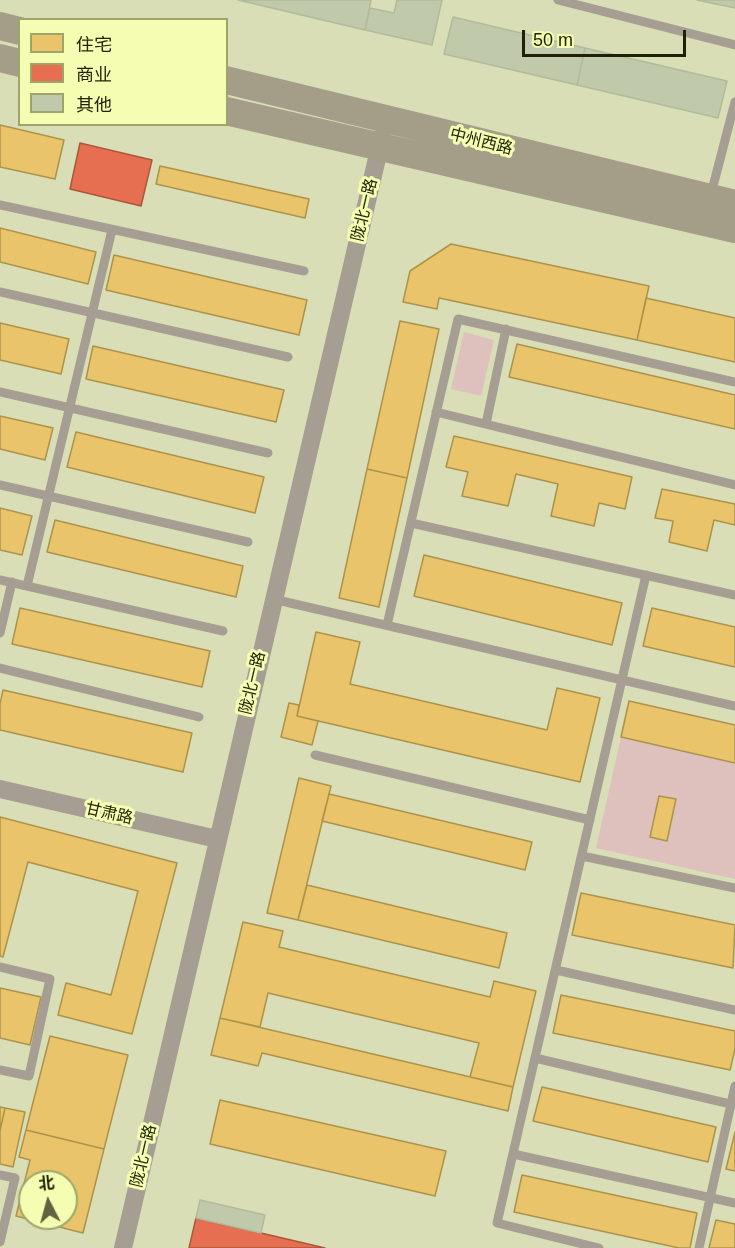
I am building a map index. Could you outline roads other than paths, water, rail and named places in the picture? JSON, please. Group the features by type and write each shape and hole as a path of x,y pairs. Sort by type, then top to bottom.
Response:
{"main road":[{"path":"0,26 18,30"},
{"path":"0,58 18,62"},
{"name":"中州西路","path":"228,80 722,202"},
{"name":"中州西路","path":"228,111 735,229"}],"street":[{"name":"陇北一路","path":"123,1248 386,118"},
{"name":"甘肃路","path":"0,789 217,839"}],"lane":[{"path":"558,0 735,45"},
{"path":"722,202 735,102"},
{"path":"0,206 304,271"},
{"path":"27,586 112,230"},
{"path":"0,292 288,357"},
{"path":"387,625 458,319 735,382"},
{"path":"486,424 506,330"},
{"path":"0,392 268,453"},
{"path":"436,412 735,484"},
{"path":"0,484 248,542"},
{"path":"411,523 735,595"},
{"path":"599,1248 497,1223 646,575"},
{"path":"0,579 223,631"},
{"path":"0,633 12,582"},
{"path":"273,599 735,706"},
{"path":"0,668 199,717"},
{"path":"315,755 590,820"},
{"path":"582,856 735,888"},
{"path":"0,968 50,979 29,1076 0,1070"},
{"path":"556,970 735,1010"},
{"path":"535,1058 733,1105"},
{"path":"699,1248 733,1105 735,1086"},
{"path":"513,1154 735,1203"},
{"path":"0,1175 15,1178 0,1242"}]}
